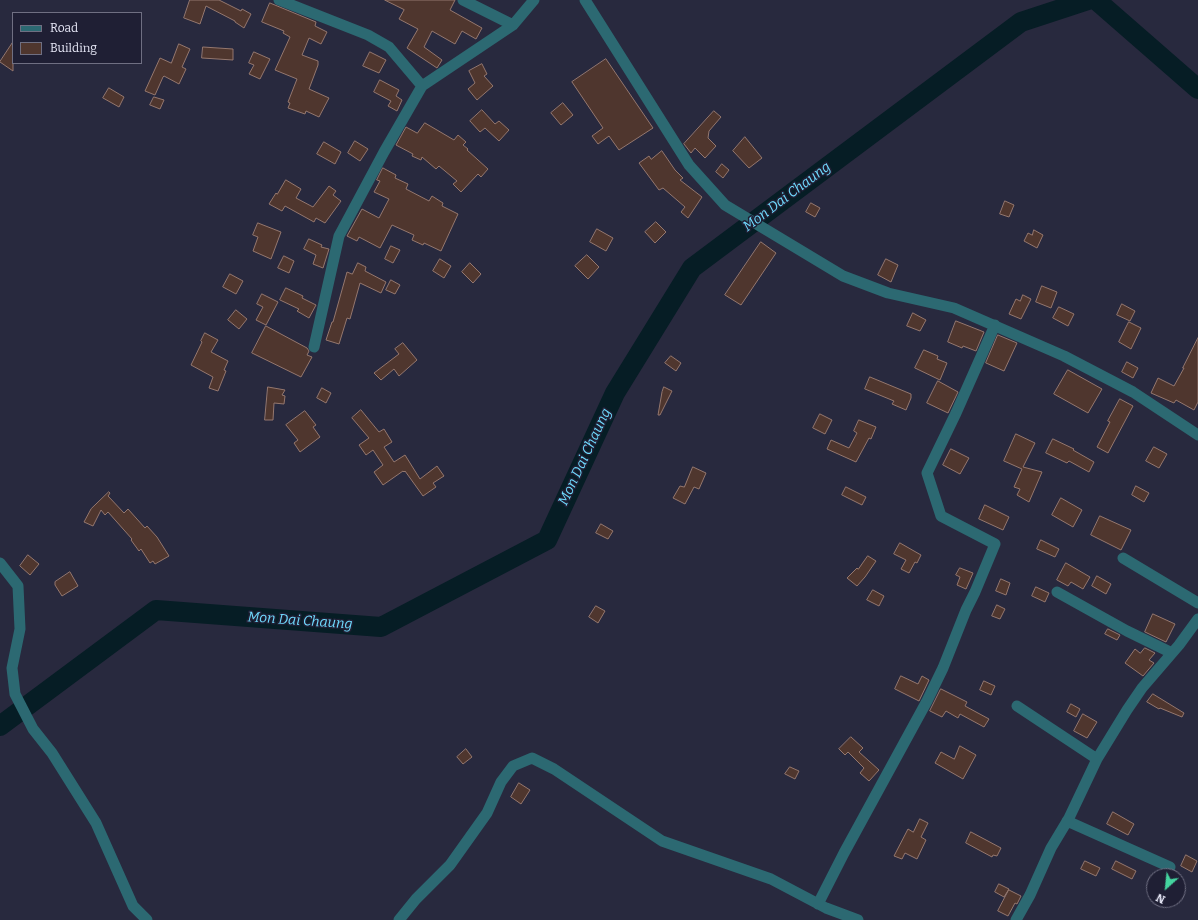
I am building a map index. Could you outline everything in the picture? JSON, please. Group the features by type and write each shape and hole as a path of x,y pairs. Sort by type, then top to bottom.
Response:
{"street":[{"path":"279,0 368,36 389,47 422,86"},
{"path":"463,0 513,25"},
{"path":"314,348 339,236 384,152 422,86 513,25 534,0"},
{"path":"585,0 689,165 725,205 843,276 888,294 954,308 1064,356 1133,392 1198,435"},
{"path":"818,904 844,852 937,681 995,544 941,516 927,473 956,413 994,326"},
{"path":"1123,558 1198,603"},
{"path":"0,563 18,586 20,629 12,668 15,694 33,729 52,753 96,823 133,906 147,920"},
{"path":"1056,592 1121,628 1172,653"},
{"path":"1016,920 1030,895 1051,848 1067,821 1097,760 1142,688 1172,653 1198,619"},
{"path":"1017,706 1097,760"},
{"path":"399,920 416,899 450,865 487,813 501,782 513,766 532,758 554,769 662,841 771,879 818,904 858,920"},
{"path":"1067,821 1170,867"}],"building":[{"path":"190,0 219,0 241,11 242,9 251,14 244,28 235,21 206,6 200,24 184,18"},
{"path":"385,0 455,0 450,10 482,28 476,39 462,31 455,44 432,31 424,47 442,60 437,68 407,48 418,29 399,19 404,10"},
{"path":"270,3 316,22 315,26 327,32 321,44 309,38 302,55 318,61 318,65 309,89 329,98 319,117 306,111 305,114 288,108 290,103 288,102 297,79 275,70 290,37 283,33 284,31 262,22"},
{"path":"12,44 13,71 0,62"},
{"path":"179,44 190,49 182,67 186,69 179,84 164,76 155,95 145,91 160,58 171,63"},
{"path":"203,47 233,49 233,60 202,58"},
{"path":"254,52 270,59 260,79 249,74 254,65 249,63"},
{"path":"370,52 386,60 379,73 363,66"},
{"path":"606,59 653,128 619,150 609,136 598,144 592,136 603,128 572,82"},
{"path":"482,64 487,74 484,76 493,86 477,100 468,89 475,83 469,71"},
{"path":"380,80 399,90 396,96 402,100 397,111 388,106 391,101 374,92"},
{"path":"109,88 124,97 119,107 103,98"},
{"path":"154,97 164,100 160,109 150,105"},
{"path":"563,103 573,115 561,125 551,113"},
{"path":"482,110 495,124 499,121 509,130 499,141 485,128 480,132 470,121"},
{"path":"714,111 721,117 709,131 708,138 716,146 705,158 695,148 691,153 684,144"},
{"path":"425,123 454,140 458,135 466,142 463,145 468,149 467,150 488,169 481,177 478,174 461,192 453,184 457,181 439,166 436,169 422,157 421,160 412,156 413,154 396,145 406,127 417,133"},
{"path":"745,137 762,158 749,168 733,151"},
{"path":"355,141 368,149 360,161 348,153"},
{"path":"324,142 341,152 335,164 317,154"},
{"path":"662,151 675,170 683,178 680,180 702,197 688,218 681,212 685,207 663,188 659,190 639,163 649,156 651,159"},
{"path":"722,164 729,170 723,178 716,172"},
{"path":"383,168 396,175 395,178 408,184 406,189 429,201 432,196 443,203 442,206 458,214 441,251 424,243 423,245 412,240 414,235 392,225 380,248 359,237 357,241 347,236 362,209 379,218 389,199 374,192 380,181 377,180"},
{"path":"286,180 301,189 296,198 313,207 329,186 336,191 333,195 341,201 325,223 316,218 314,222 285,206 282,211 269,204"},
{"path":"1005,201 1014,205 1009,217 1000,214"},
{"path":"811,203 820,208 815,217 806,212"},
{"path":"656,222 666,232 655,243 645,232"},
{"path":"258,223 281,232 271,259 253,251 258,237 253,235"},
{"path":"597,229 613,238 606,251 590,242"},
{"path":"1034,230 1043,235 1037,248 1024,241 1028,233 1032,235"},
{"path":"309,239 322,245 321,247 329,249 323,268 313,264 316,255 304,249"},
{"path":"761,242 776,253 741,305 725,295"},
{"path":"391,246 400,250 393,263 385,259"},
{"path":"587,255 599,267 588,279 575,266"},
{"path":"284,256 294,261 289,273 278,268"},
{"path":"440,259 451,266 444,278 433,271"},
{"path":"886,259 898,265 891,282 878,275"},
{"path":"358,263 366,267 365,271 386,282 381,293 360,283 350,319 347,318 339,344 326,340 333,322 347,272 352,274"},
{"path":"470,263 481,274 473,283 462,272"},
{"path":"230,274 243,281 236,294 223,287"},
{"path":"391,280 400,285 395,294 386,290"},
{"path":"1042,286 1057,292 1051,308 1036,302"},
{"path":"286,288 303,296 302,298 316,305 309,318 297,311 299,309 280,300"},
{"path":"262,294 278,302 266,325 256,320 263,307 257,304"},
{"path":"1023,295 1031,299 1021,319 1009,314 1016,299 1020,301"},
{"path":"1122,304 1135,311 1130,321 1117,315"},
{"path":"1059,307 1074,314 1068,326 1053,318"},
{"path":"236,310 247,319 239,329 228,320"},
{"path":"913,313 926,320 920,331 907,326"},
{"path":"956,321 984,332 976,351 963,346 962,348 948,342"},
{"path":"1129,322 1141,328 1131,349 1119,342"},
{"path":"266,326 307,348 309,351 307,355 312,357 301,377 252,353"},
{"path":"205,333 218,340 211,352 228,361 224,370 226,371 218,391 209,388 213,377 191,365"},
{"path":"998,335 1017,343 1004,371 986,363"},
{"path":"1198,338 1198,402 1194,410 1176,400 1174,403 1151,393 1158,378 1174,386"},
{"path":"403,343 417,360 399,376 394,369 381,380 374,373 399,354 395,349"},
{"path":"924,350 938,356 937,359 947,363 940,380 915,368"},
{"path":"671,356 681,363 676,371 665,363"},
{"path":"1127,362 1138,368 1133,378 1122,372"},
{"path":"1068,370 1102,389 1088,413 1054,394"},
{"path":"870,377 911,394 906,410 892,404 894,401 865,389"},
{"path":"938,381 958,392 948,413 927,403"},
{"path":"268,387 285,390 282,395 285,396 284,404 274,403 273,420 265,420"},
{"path":"664,387 672,391 660,415 658,415 662,392"},
{"path":"322,388 331,393 326,403 317,398"},
{"path":"1120,399 1133,406 1108,453 1097,447 1110,422 1108,421"},
{"path":"361,410 379,432 384,429 392,442 384,447 394,462 405,455 420,479 437,466 444,476 433,483 436,487 423,496 405,471 383,485 374,472 383,465 373,450 366,455 359,445 369,438 352,418"},
{"path":"305,411 316,425 313,427 320,437 300,452 294,443 298,440 286,425"},
{"path":"820,414 832,420 825,434 813,428"},
{"path":"859,420 876,427 871,439 869,438 856,462 827,449 831,440 849,448 857,433 854,431"},
{"path":"1016,434 1035,443 1023,467 1042,472 1029,502 1017,495 1020,489 1014,487 1022,469 1004,461"},
{"path":"1053,439 1074,449 1073,450 1094,462 1089,472 1069,461 1067,463 1046,453"},
{"path":"1154,447 1167,454 1159,468 1146,461"},
{"path":"951,449 969,458 960,474 943,465"},
{"path":"693,467 706,473 699,489 694,487 685,504 673,498 680,486 684,487"},
{"path":"1136,486 1149,493 1144,502 1132,495"},
{"path":"846,487 866,497 862,505 842,495"},
{"path":"109,492 110,493 108,496 124,513 128,509 145,528 147,526 157,537 169,556 155,564 153,561 150,563 141,549 139,551 131,540 132,539 108,512 105,515 101,510 93,526 84,522 91,509"},
{"path":"1061,498 1082,510 1073,527 1052,515"},
{"path":"985,505 1009,517 1003,530 979,519"},
{"path":"1100,516 1131,530 1121,550 1091,535"},
{"path":"601,524 613,531 608,539 596,533"},
{"path":"1041,540 1059,549 1055,557 1037,549"},
{"path":"900,543 921,555 909,573 901,569 906,560 894,554"},
{"path":"28,555 39,564 30,575 20,566"},
{"path":"868,556 876,561 857,586 847,578 857,568 858,569"},
{"path":"1066,563 1090,577 1083,589 1071,582 1068,586 1057,580"},
{"path":"960,568 973,573 966,589 957,585 960,577 956,575"},
{"path":"70,572 78,586 62,596 55,585 55,582"},
{"path":"1097,576 1111,584 1106,594 1092,586"},
{"path":"1001,579 1010,583 1006,595 996,591"},
{"path":"1036,587 1049,593 1045,602 1032,596"},
{"path":"873,590 884,596 879,606 867,600"},
{"path":"997,605 1005,609 1000,619 992,616"},
{"path":"596,606 605,611 598,623 589,617"},
{"path":"1153,614 1175,624 1166,642 1145,632"},
{"path":"1108,629 1120,635 1117,640 1105,634"},
{"path":"1145,648 1155,653 1149,660 1154,663 1143,676 1125,663 1135,649 1140,653"},
{"path":"901,676 918,684 922,676 929,680 919,701 895,689"},
{"path":"984,681 995,686 991,695 980,690"},
{"path":"941,689 967,702 965,706 989,719 984,727 960,714 958,718 946,711 942,717 930,711"},
{"path":"1153,694 1184,713 1182,717 1160,708 1159,709 1147,702"},
{"path":"1071,704 1080,709 1076,717 1067,712"},
{"path":"1083,714 1097,722 1087,738 1074,731"},
{"path":"851,737 863,748 859,752 879,770 869,781 860,773 864,768 848,752 845,755 839,749"},
{"path":"960,746 976,755 963,779 935,763 941,752 954,759"},
{"path":"466,749 472,757 463,764 457,757"},
{"path":"790,767 799,771 795,779 785,774"},
{"path":"519,783 530,790 521,804 511,797"},
{"path":"1113,812 1134,824 1128,835 1107,824"},
{"path":"920,819 928,823 921,837 926,840 917,859 905,853 902,859 894,856 908,829 913,832"},
{"path":"971,832 1001,848 997,856 993,855 992,857 966,843"},
{"path":"1186,855 1197,861 1192,872 1181,866"},
{"path":"1085,861 1100,868 1096,876 1081,869"},
{"path":"1116,861 1136,871 1132,879 1112,869"},
{"path":"999,884 1009,889 1004,897 995,892"},
{"path":"1009,890 1021,896 1017,904 1015,903 1008,916 998,911"}],"waterway":[{"name":"Mon Dai Chaung","path":"0,726 156,610 381,627 547,540 615,393 692,268 1021,22 1088,0"},
{"name":"Mon Dai Chaung","path":"1096,0 1198,89"}]}
